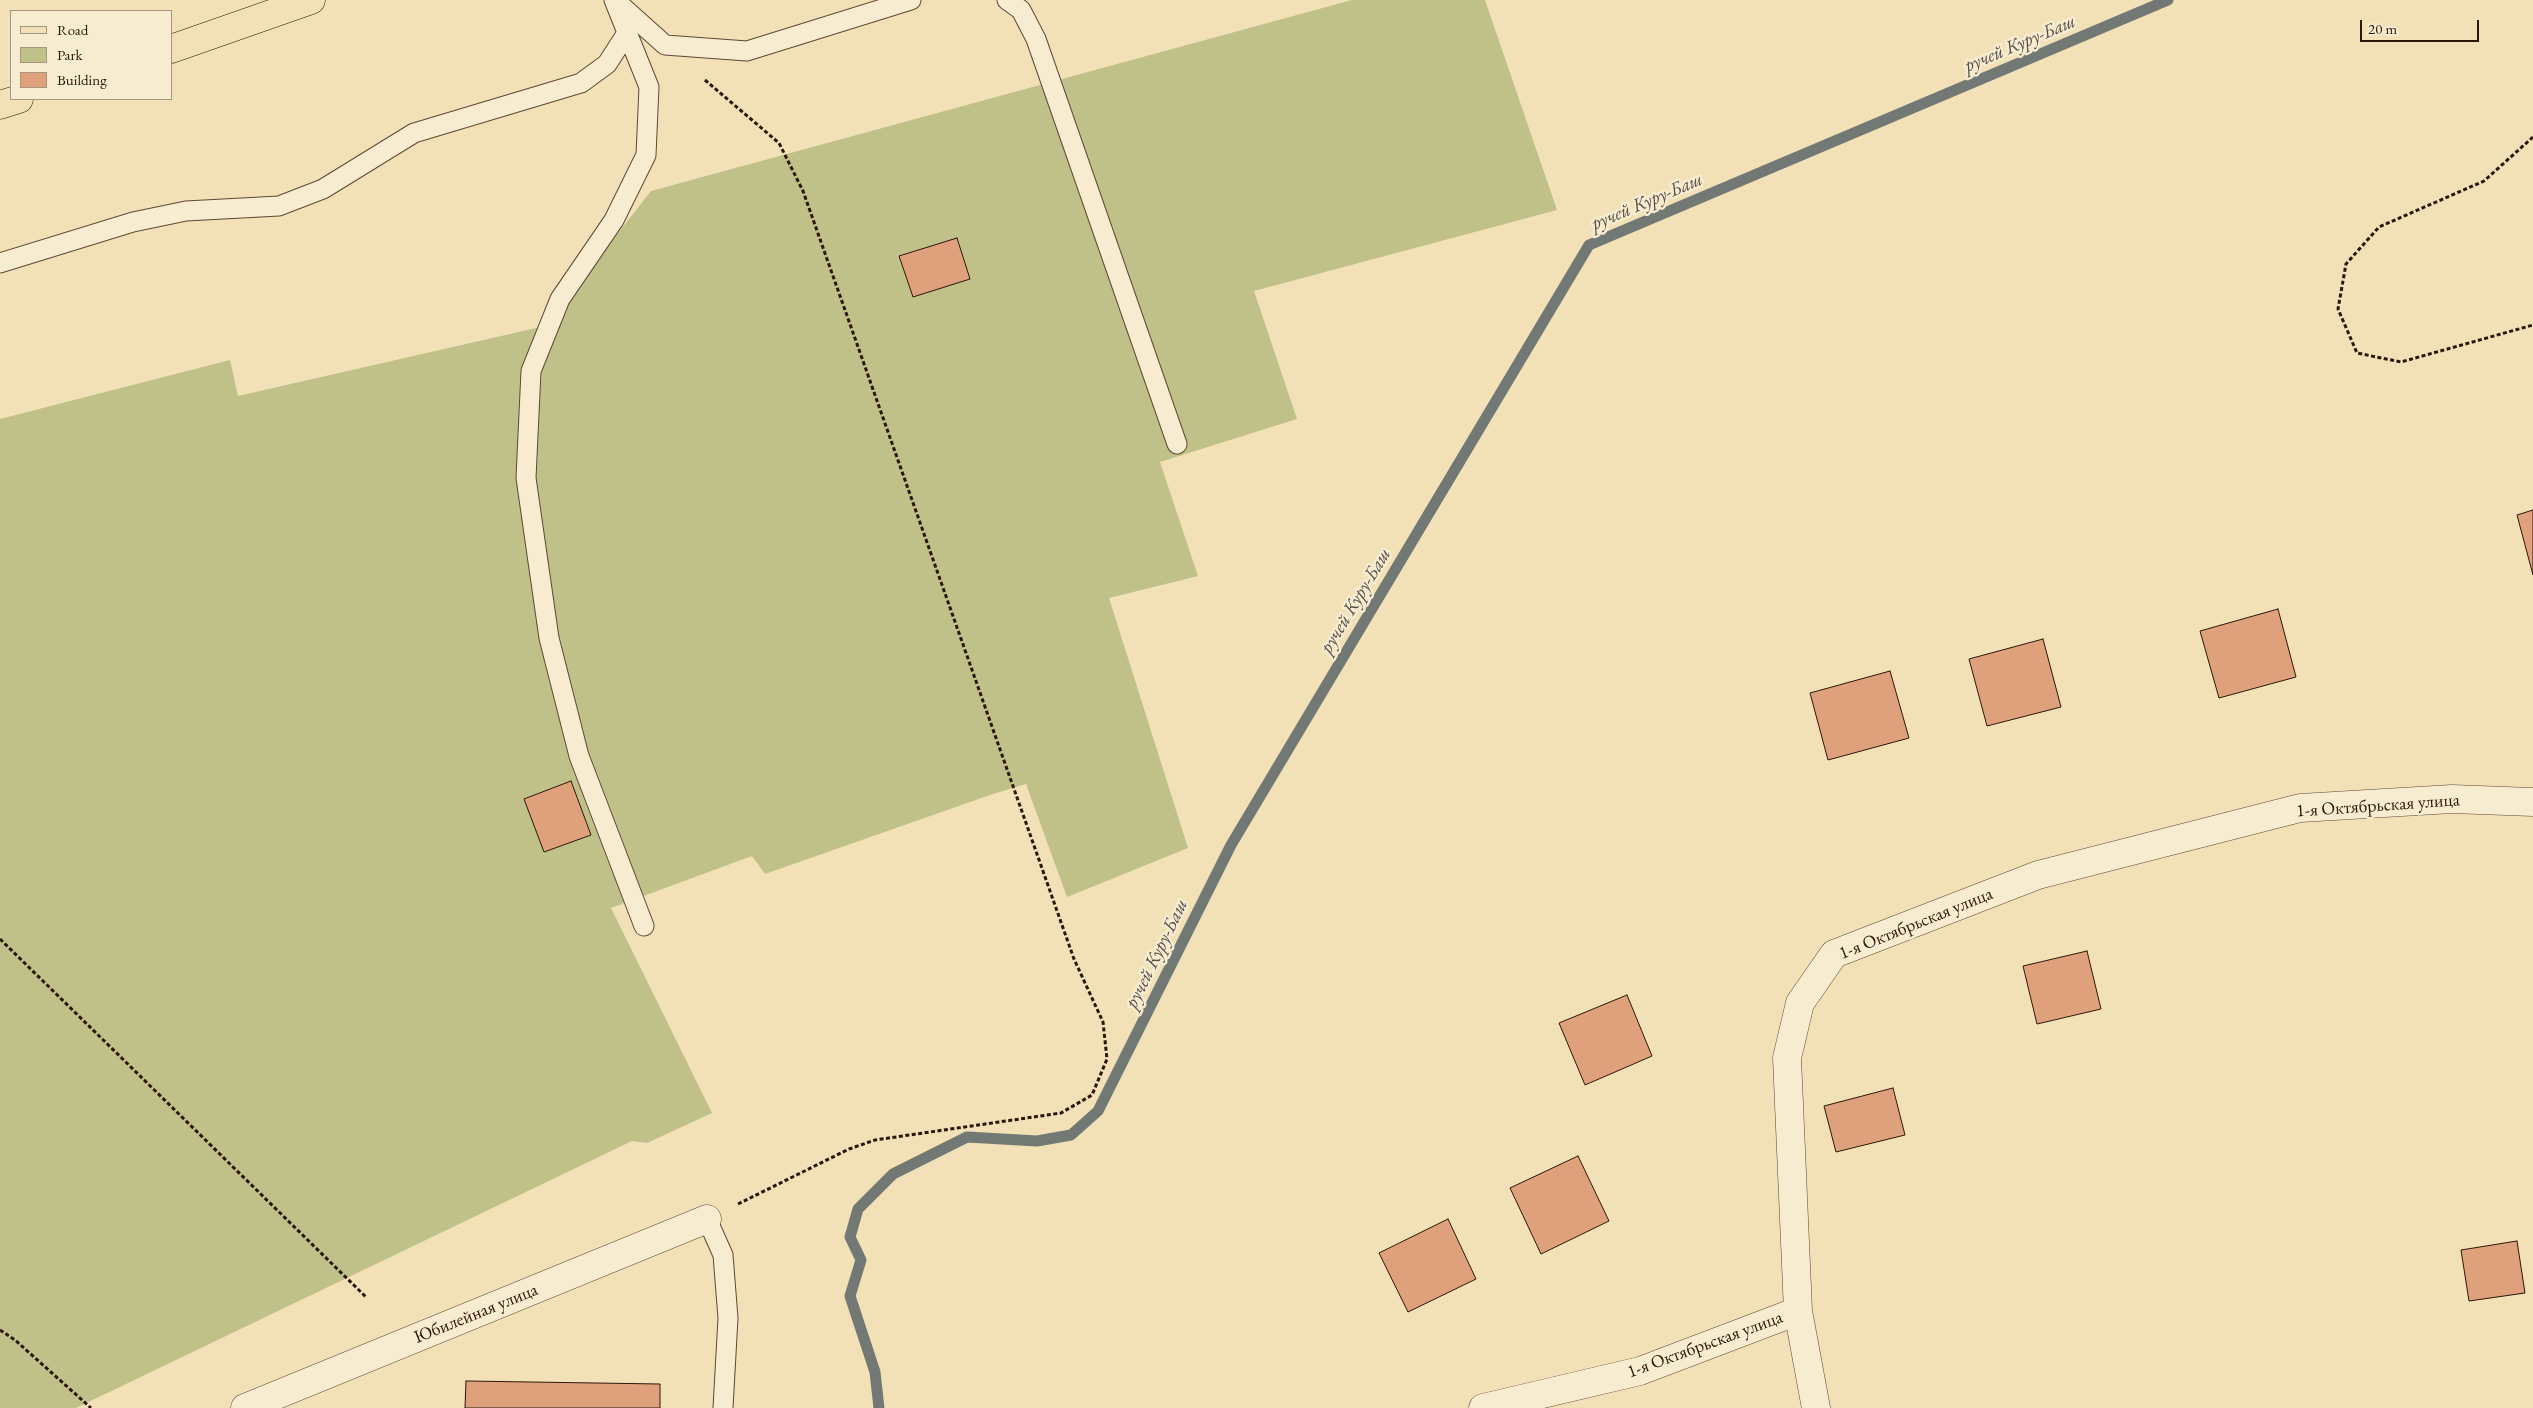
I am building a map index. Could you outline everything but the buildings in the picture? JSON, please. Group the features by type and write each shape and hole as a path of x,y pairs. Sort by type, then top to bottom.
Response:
{"main road":[{"path":"172,49 312,0"},
{"path":"0,105 17,100"}],"street":[{"name":"1-я Октябрьская улица","path":"1483,1408 1640,1371 1798,1311 1787,1058 1800,1003 1834,954 2038,875 2300,808 2452,799 2533,802"},
{"name":"Юбилейная улица","path":"245,1408 707,1220"},
{"path":"1798,1311 1816,1408"}],"lane":[{"path":"644,926 579,756 549,638 526,478 531,371 560,299 614,220 646,155 649,87 614,0 665,45 747,52 911,0"},
{"path":"1007,0 1021,10 1036,39 1177,444"},
{"path":"0,263 133,222 186,211 279,206 324,189 414,133 581,83 607,64 627,34"},
{"path":"707,1220 723,1255 728,1318 723,1408"}],"path":[{"path":"665,45 779,143 803,191 1070,949 1103,1022 1107,1059 1092,1095 1061,1113 874,1140 849,1149 707,1220"},
{"path":"2533,137 2484,181 2380,227 2346,264 2338,309 2357,353 2401,362 2533,325"},
{"path":"0,939 367,1298"},
{"path":"0,1330 15,1340 91,1408"}],"green space":[{"path":"1352,0 1485,0 1557,210 1254,291 1297,419 1160,462 1198,576 1109,598 1188,848 1067,897 1026,784 765,874 752,856 611,908 712,1113 647,1143 632,1141 76,1408 0,1408 0,419 230,360 238,396 545,326 651,191"}],"waterway":[{"name":"ручей Куру-Баш","path":"879,1408 875,1372 850,1296 861,1260 850,1237 858,1209 893,1174 967,1137 1037,1141 1071,1135 1098,1111 1231,845 1589,245 2168,0"}]}
